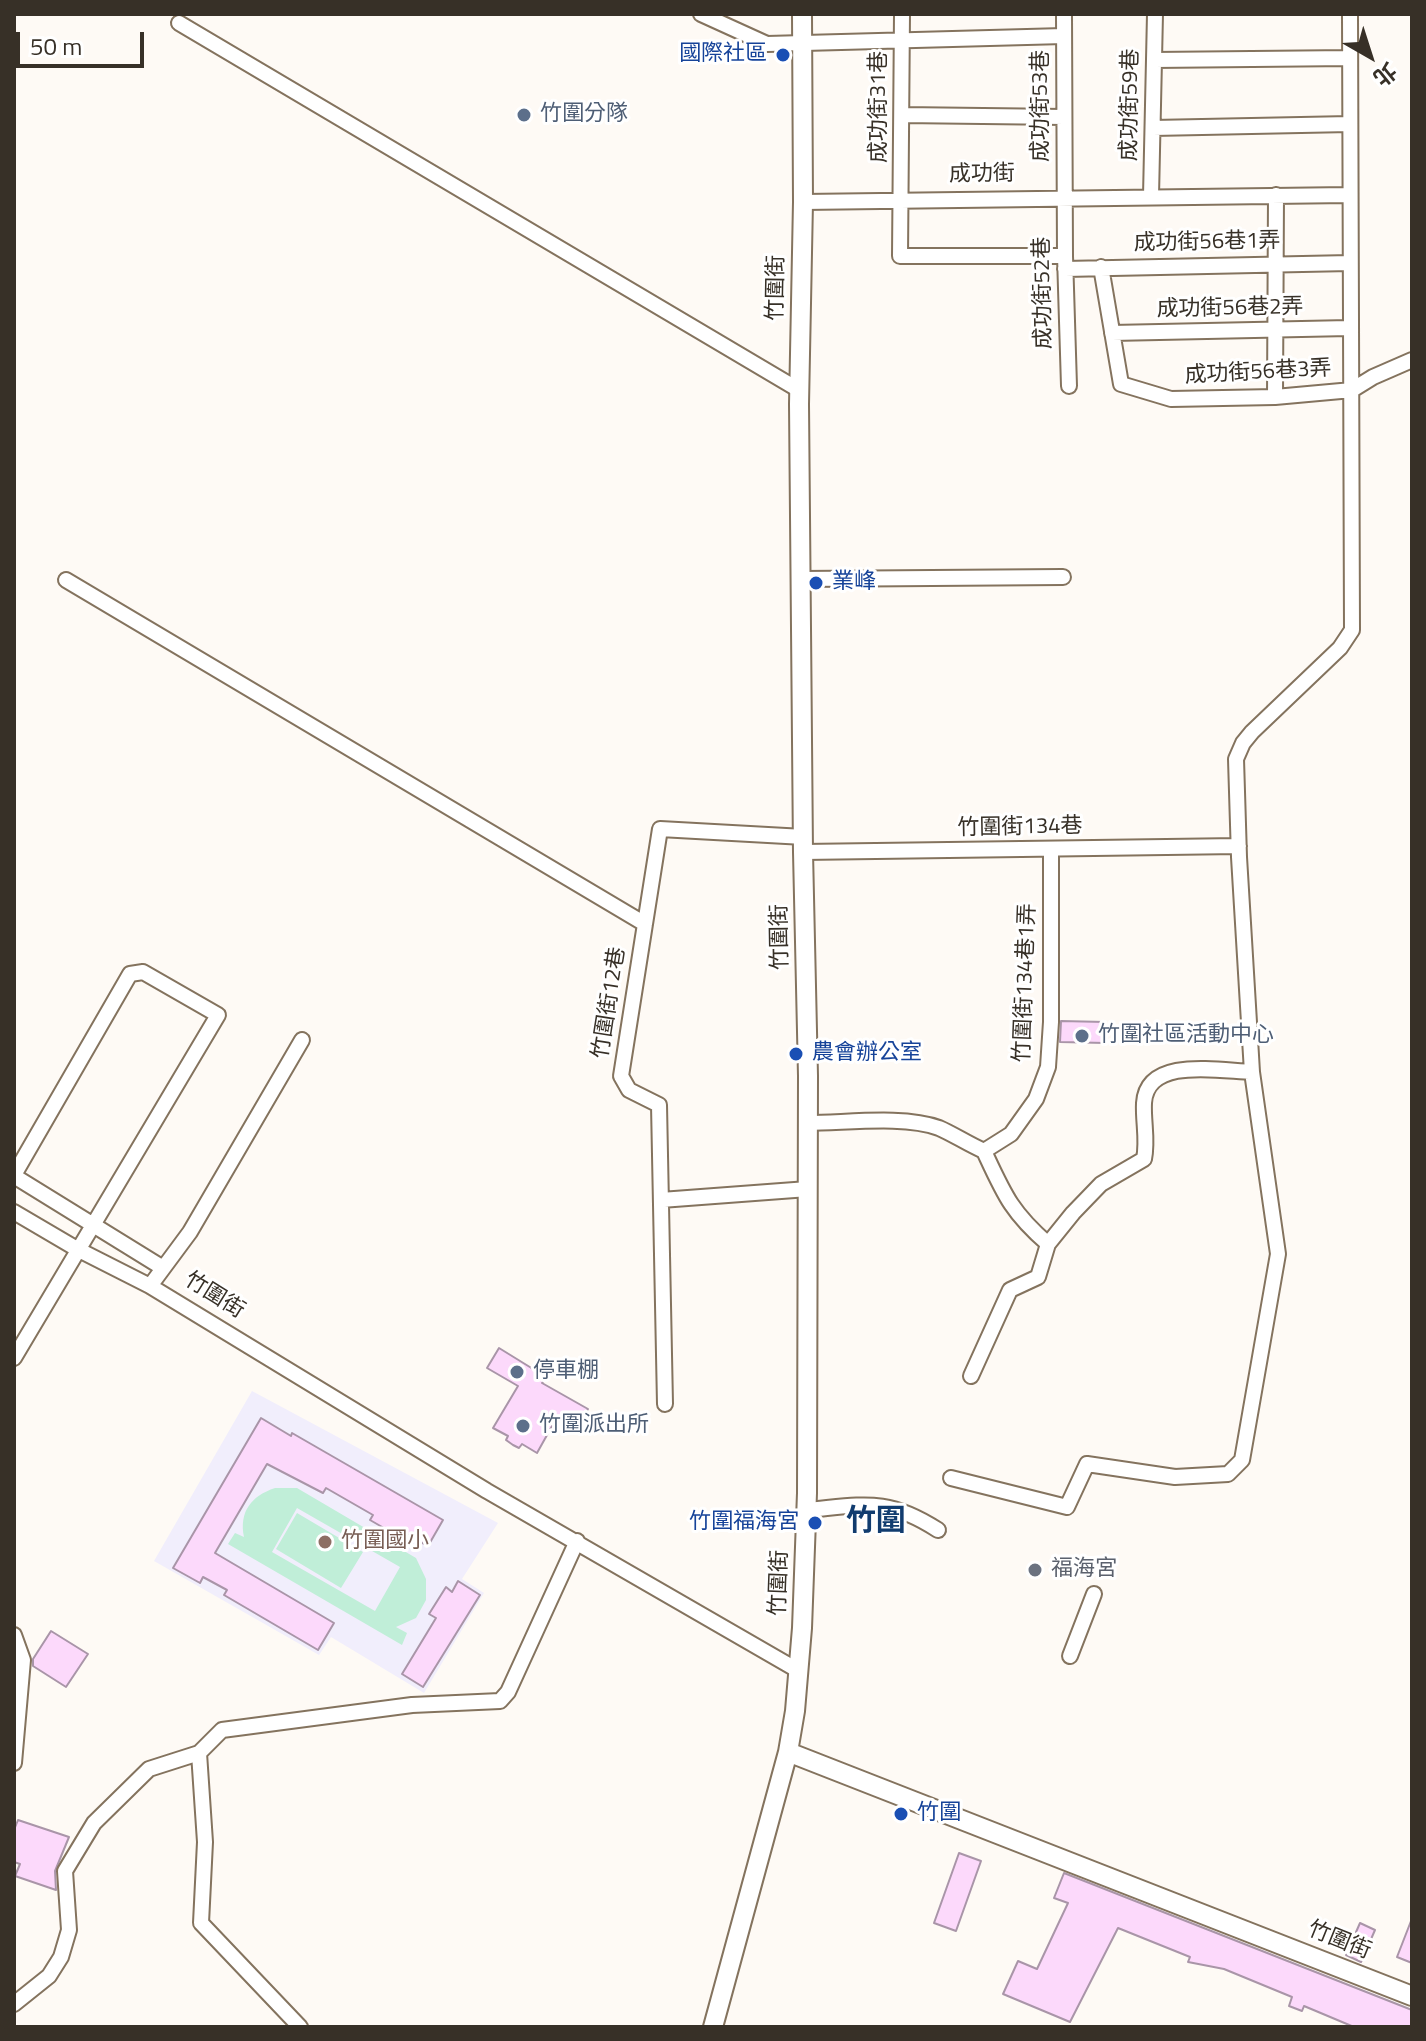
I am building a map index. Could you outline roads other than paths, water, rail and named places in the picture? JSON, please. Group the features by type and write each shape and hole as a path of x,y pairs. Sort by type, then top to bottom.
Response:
{"street":[{"path":"701,14 767,44 1064,36"},
{"path":"802,14 803,202"},
{"name":"成功街31巷","path":"902,14 900,256 1065,262"},
{"name":"成功街53巷","path":"1064,14 1064,198"},
{"name":"成功街59巷","path":"1151,196 1155,14"},
{"path":"951,1478 1067,1507 1087,1464 1175,1477 1228,1474 1242,1460 1278,1254 1252,1072 1236,759 1243,743 1340,648 1352,630 1350,14"},
{"path":"179,23 799,390"},
{"path":"1154,60 1350,58"},
{"path":"902,115 1064,117"},
{"path":"1153,128 1350,124"},
{"path":"1275,397 1276,195"},
{"name":"成功街","path":"803,202 1349,195"},
{"name":"成功街52巷","path":"1064,198 1069,386"},
{"name":"竹圍街","path":"803,202 799,390 808,1123 806,1580 799,1671 788,1752 1412,1996"},
{"name":"成功街56巷1弄","path":"1065,262 1101,267 1350,263"},
{"path":"1101,267 1112,333"},
{"name":"成功街56巷2弄","path":"1112,333 1349,328"},
{"name":"成功街56巷3弄","path":"1112,333 1121,384 1171,399 1275,397 1352,390"},
{"path":"1352,390 1412,360"},
{"path":"801,579 1063,577"},
{"path":"66,580 645,924"},
{"name":"竹圍街12巷","path":"665,1404 659,1105 629,1090 621,1076 660,829 804,844"},
{"name":"竹圍街134巷","path":"804,844 1051,850 1239,846"},
{"name":"竹圍街134巷1弄","path":"984,1151 1011,1134 1036,1099 1048,1067 1051,850"},
{"path":"14,1358 77,1249 92,1224 218,1015 143,972 130,974 14,1176 92,1224 163,1268"},
{"path":"150,1286 190,1232 302,1040"},
{"path":"971,1376 1010,1290 1038,1277 1048,1244 1101,1184 1144,1159 1147,1146 1144,1099 1154,1079 1185,1069 1252,1072"},
{"path":"808,1123 904,1122 939,1128 984,1151 1006,1198 1022,1221 1048,1244"},
{"path":"661,1200 808,1189"},
{"name":"竹圍街","path":"14,1212 150,1286 384,1429 799,1671"},
{"path":"806,1510 885,1505 913,1514 938,1530"},
{"path":"14,2004 49,1976 61,1957 69,1930 65,1871 94,1823 149,1769 199,1753 222,1730 412,1705 500,1701 508,1692 577,1541"},
{"path":"1070,1656 1094,1594"},
{"path":"14,1635 23,1660 14,1763"},
{"path":"713,2027 788,1752"},
{"path":"199,1753 205,1842 201,1923 300,2027"}],"place":[{"name":"國際社區","path":"783,55"},
{"name":"竹圍分隊","path":"524,115"},
{"name":"業峰","path":"816,583"},
{"name":"竹圍社區活動中心","path":"1082,1036"},
{"name":"農會辦公室","path":"796,1054"},
{"name":"停車棚","path":"517,1372"},
{"name":"竹圍派出所","path":"523,1426"},
{"name":"竹圍福海宮","path":"815,1523"},
{"name":"竹圍國小","path":"325,1542"},
{"name":"福海宮","path":"1035,1570"},
{"name":"竹圍","path":"901,1814"}],"district":[{"name":"竹圍","path":"876,1523"}]}
